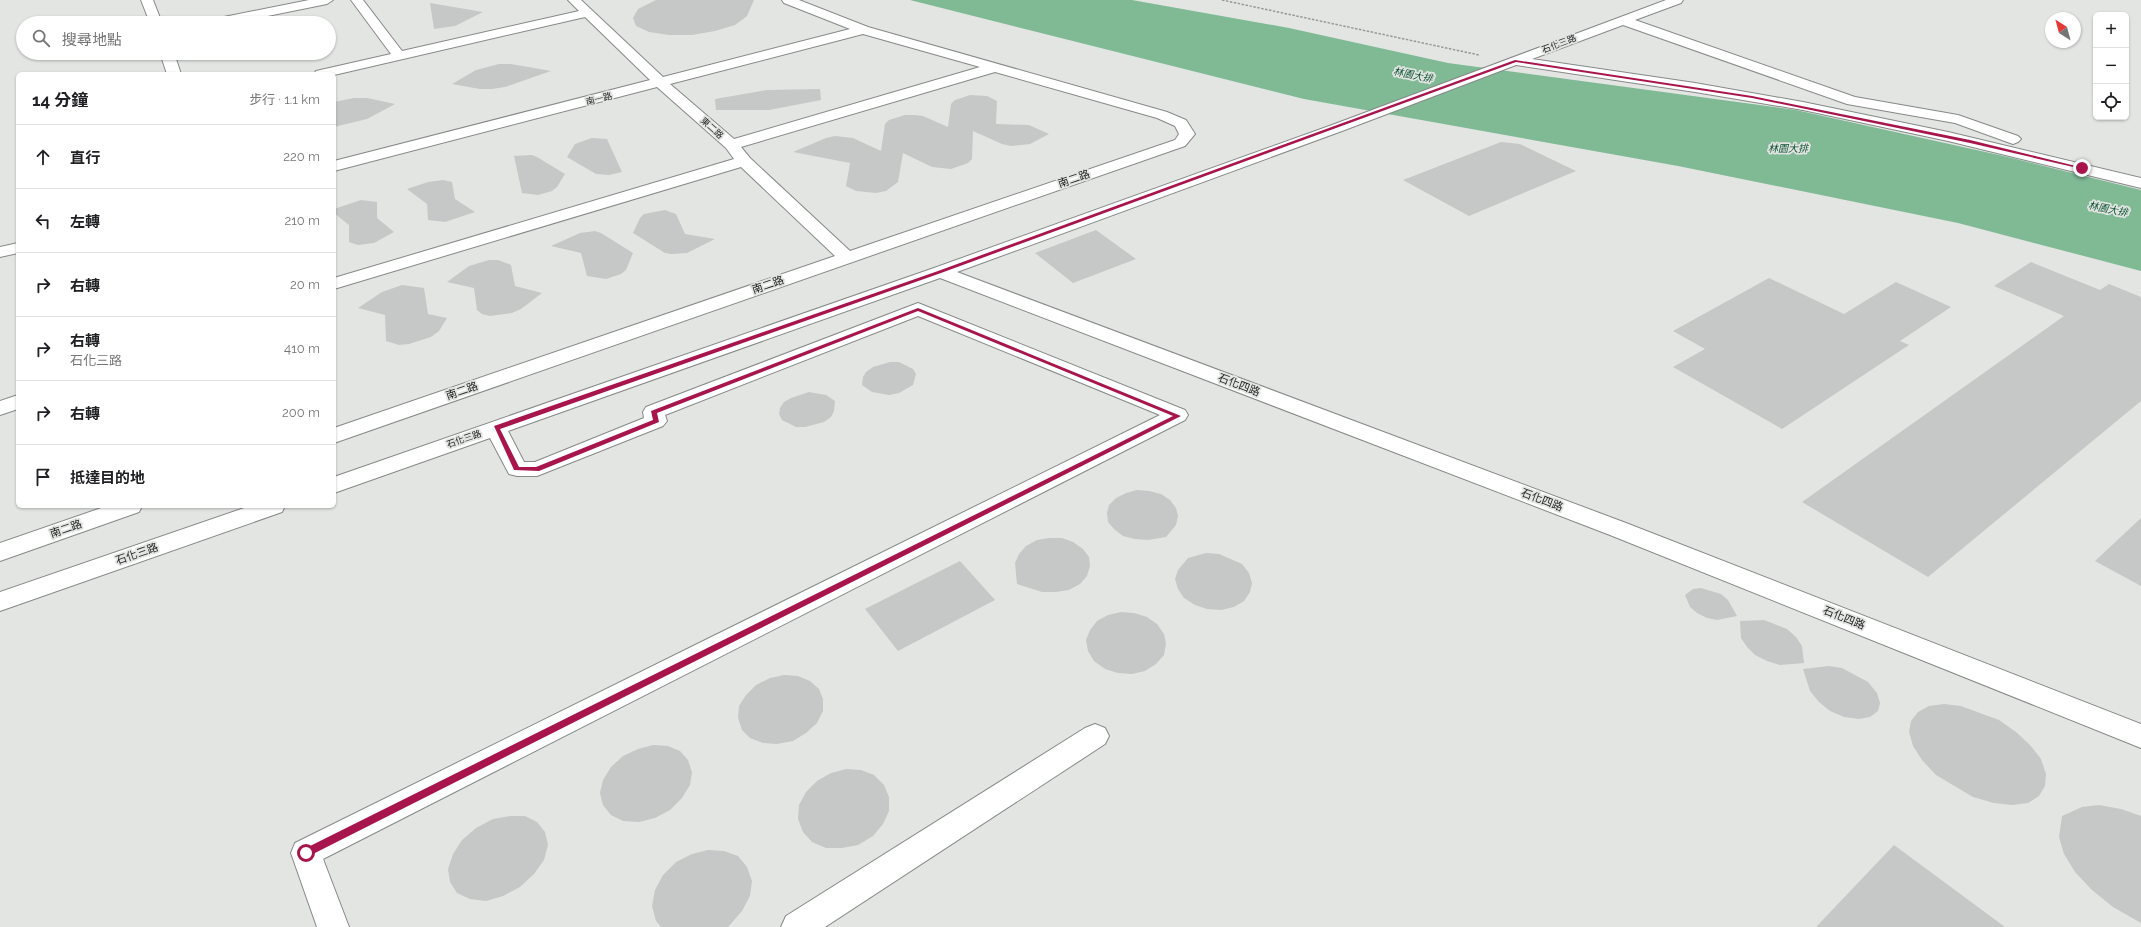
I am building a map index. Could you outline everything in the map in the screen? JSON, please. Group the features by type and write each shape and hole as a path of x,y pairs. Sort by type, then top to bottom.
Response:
{"street":[{"path":"148,0 154,16"},
{"path":"248,16 327,0"},
{"path":"357,0 399,56"},
{"name":"東二路","path":"574,0 661,83 731,145 744,161 847,258"},
{"path":"788,0 863,30 993,68"},
{"name":"石化三路","path":"336,484 940,272 1337,128 1677,0"},
{"path":"330,72 588,13"},
{"path":"1622,20 1852,101 1958,119 2031,146 2141,176"},
{"name":"南一路","path":"336,165 863,30"},
{"path":"1520,59 1834,112 1970,141 2141,183"},
{"path":"169,60 173,72"},
{"path":"731,145 993,68"},
{"name":"南二路","path":"336,435 1180,143 1187,134 1180,123 1162,115 993,68"},
{"path":"336,283 744,161"},
{"path":"0,252 16,248"},
{"name":"石化四路","path":"940,272 1618,529 2141,736"},
{"path":"333,927 306,853 1178,416 918,309 653,412 656,421 536,469 517,469 496,428"},
{"path":"0,408 16,403"},
{"name":"南二路","path":"0,552 125,508"},
{"name":"石化三路","path":"0,602 268,508"},
{"path":"797,927 1095,736"}],"path":[{"path":"1222,0 1476,54 1520,59"}],"water":[{"name":"林園大排","path":"910,0 1132,0 1289,28 1448,63 1796,110 2008,157 2141,190 2141,271 1958,223 1678,166 1304,99"}],"building":[{"path":"656,0 754,0 747,16 735,25 715,31 692,35 669,35 649,32 636,26 633,18 638,9"},
{"path":"430,3 483,12 455,26 434,29"},
{"path":"499,64 511,64 551,71 505,87 492,89 480,89 452,84 476,70"},
{"path":"820,89 821,100 769,110 716,110 715,99 767,90"},
{"path":"970,95 987,96 997,101 996,124 1029,125 1049,134 1030,144 1011,146 1002,144 973,131 972,159 968,163 951,169 932,167 903,153 898,182 886,191 876,193 856,191 846,186 850,163 793,152 826,138 835,136 853,138 881,151 885,124 889,120 905,115 915,115 923,116 948,127 951,104 955,100"},
{"path":"354,98 367,98 395,104 367,119 336,127 336,102"},
{"path":"592,138 607,139 622,172 609,175 596,174 567,157 575,144"},
{"path":"1501,142 1520,144 1576,171 1469,216 1403,180"},
{"path":"532,155 565,174 557,187 552,191 538,195 522,193 514,156"},
{"path":"443,180 452,182 455,199 475,212 445,222 428,220 427,204 407,189 428,182"},
{"path":"361,200 377,202 377,218 394,232 374,243 358,245 349,242 349,225 336,215 336,208"},
{"path":"665,210 676,214 685,234 715,239 687,253 671,254 665,253 633,233 640,218 644,214"},
{"path":"1096,230 1136,259 1073,283 1035,253"},
{"path":"595,231 601,233 633,253 626,270 621,274 606,279 587,276 581,253 551,246 580,233"},
{"path":"489,260 498,260 511,265 515,286 542,293 521,309 512,313 490,316 482,314 477,310 474,288 447,282 469,266"},
{"path":"2031,262 2100,290 2109,284 2141,297 2141,401 1928,577 1802,502 2064,316 1994,286"},
{"path":"1769,278 1844,314 1896,282 1951,307 1900,341 1909,345 1782,429 1673,367 1705,349 1673,331"},
{"path":"402,285 424,288 428,314 447,318 439,331 431,337 409,344 399,345 386,341 385,315 358,308 382,292"},
{"path":"890,362 899,362 913,369 916,374 913,385 899,393 889,395 872,392 862,385 863,377 866,372 873,367"},
{"path":"809,392 826,395 835,401 834,411 831,417 824,422 805,427 796,427 782,420 779,414 780,408 784,402"},
{"path":"1137,490 1161,494 1170,500 1176,508 1178,516 1176,525 1166,537 1148,540 1123,536 1108,522 1107,513 1109,505 1116,498"},
{"path":"2141,518 2141,586 2095,561"},
{"path":"1062,538 1073,542 1083,549 1089,557 1090,566 1087,576 1080,584 1069,590 1056,592 1042,592 1017,584 1015,563 1019,554 1026,546 1037,540"},
{"path":"1206,553 1219,554 1242,564 1249,573 1252,583 1250,592 1244,601 1234,607 1221,610 1207,609 1195,605 1184,598 1178,589 1175,579 1178,570 1188,558"},
{"path":"960,561 995,600 898,651 865,609"},
{"path":"1701,588 1721,594 1728,600 1737,616 1717,620 1707,618 1697,613 1690,607 1685,595 1693,589"},
{"path":"1121,612 1134,613 1147,617 1157,624 1164,634 1166,644 1164,655 1156,664 1145,671 1132,674 1118,673 1105,669 1094,661 1088,651 1086,640 1090,630 1097,621 1108,615"},
{"path":"1764,620 1787,629 1796,637 1802,646 1804,663 1780,665 1755,655 1747,647 1741,638 1740,621"},
{"path":"1829,666 1842,668 1868,682 1877,693 1880,703 1878,711 1870,717 1859,719 1844,717 1830,711 1819,702 1810,691 1803,669"},
{"path":"784,675 798,676 810,681 819,689 823,699 823,711 817,723 806,733 793,741 777,744 763,743 750,738 742,730 738,718 739,706 746,695 756,685 770,678"},
{"path":"1944,704 1961,706 1999,720 2016,732 2030,745 2041,759 2046,774 2045,786 2039,796 2028,803 2012,805 1994,803 1973,797 1936,775 1922,760 1913,746 1909,732 1911,721 1918,712 1929,706"},
{"path":"653,745 668,746 680,751 688,760 692,772 690,785 682,798 670,810 655,818 639,822 623,821 611,815 603,805 600,793 603,780 611,767 623,756 638,749"},
{"path":"846,769 861,770 874,775 884,785 889,797 889,811 883,824 873,836 858,845 842,848 826,848 812,842 803,832 798,819 799,805 806,792 817,781 831,773"},
{"path":"2099,805 2121,809 2141,816 2141,923 2113,907 2092,890 2075,872 2064,854 2059,837 2062,816 2082,807"},
{"path":"510,816 525,816 537,822 545,832 548,845 544,860 534,874 520,887 503,896 486,901 470,899 457,893 450,882 448,869 453,854 462,840 476,828 493,819"},
{"path":"1894,845 2005,927 1816,927"},
{"path":"708,850 724,851 738,856 747,867 752,881 750,896 742,911 728,927 661,927 656,921 652,906 655,890 663,875 676,862 692,854"}],"route":[{"path":"306,853 1178,416 918,309 653,412 656,421 536,469 517,469 496,428 940,272 1337,128 1515,61 1752,97 1834,112 1970,141 2082,168"}]}
